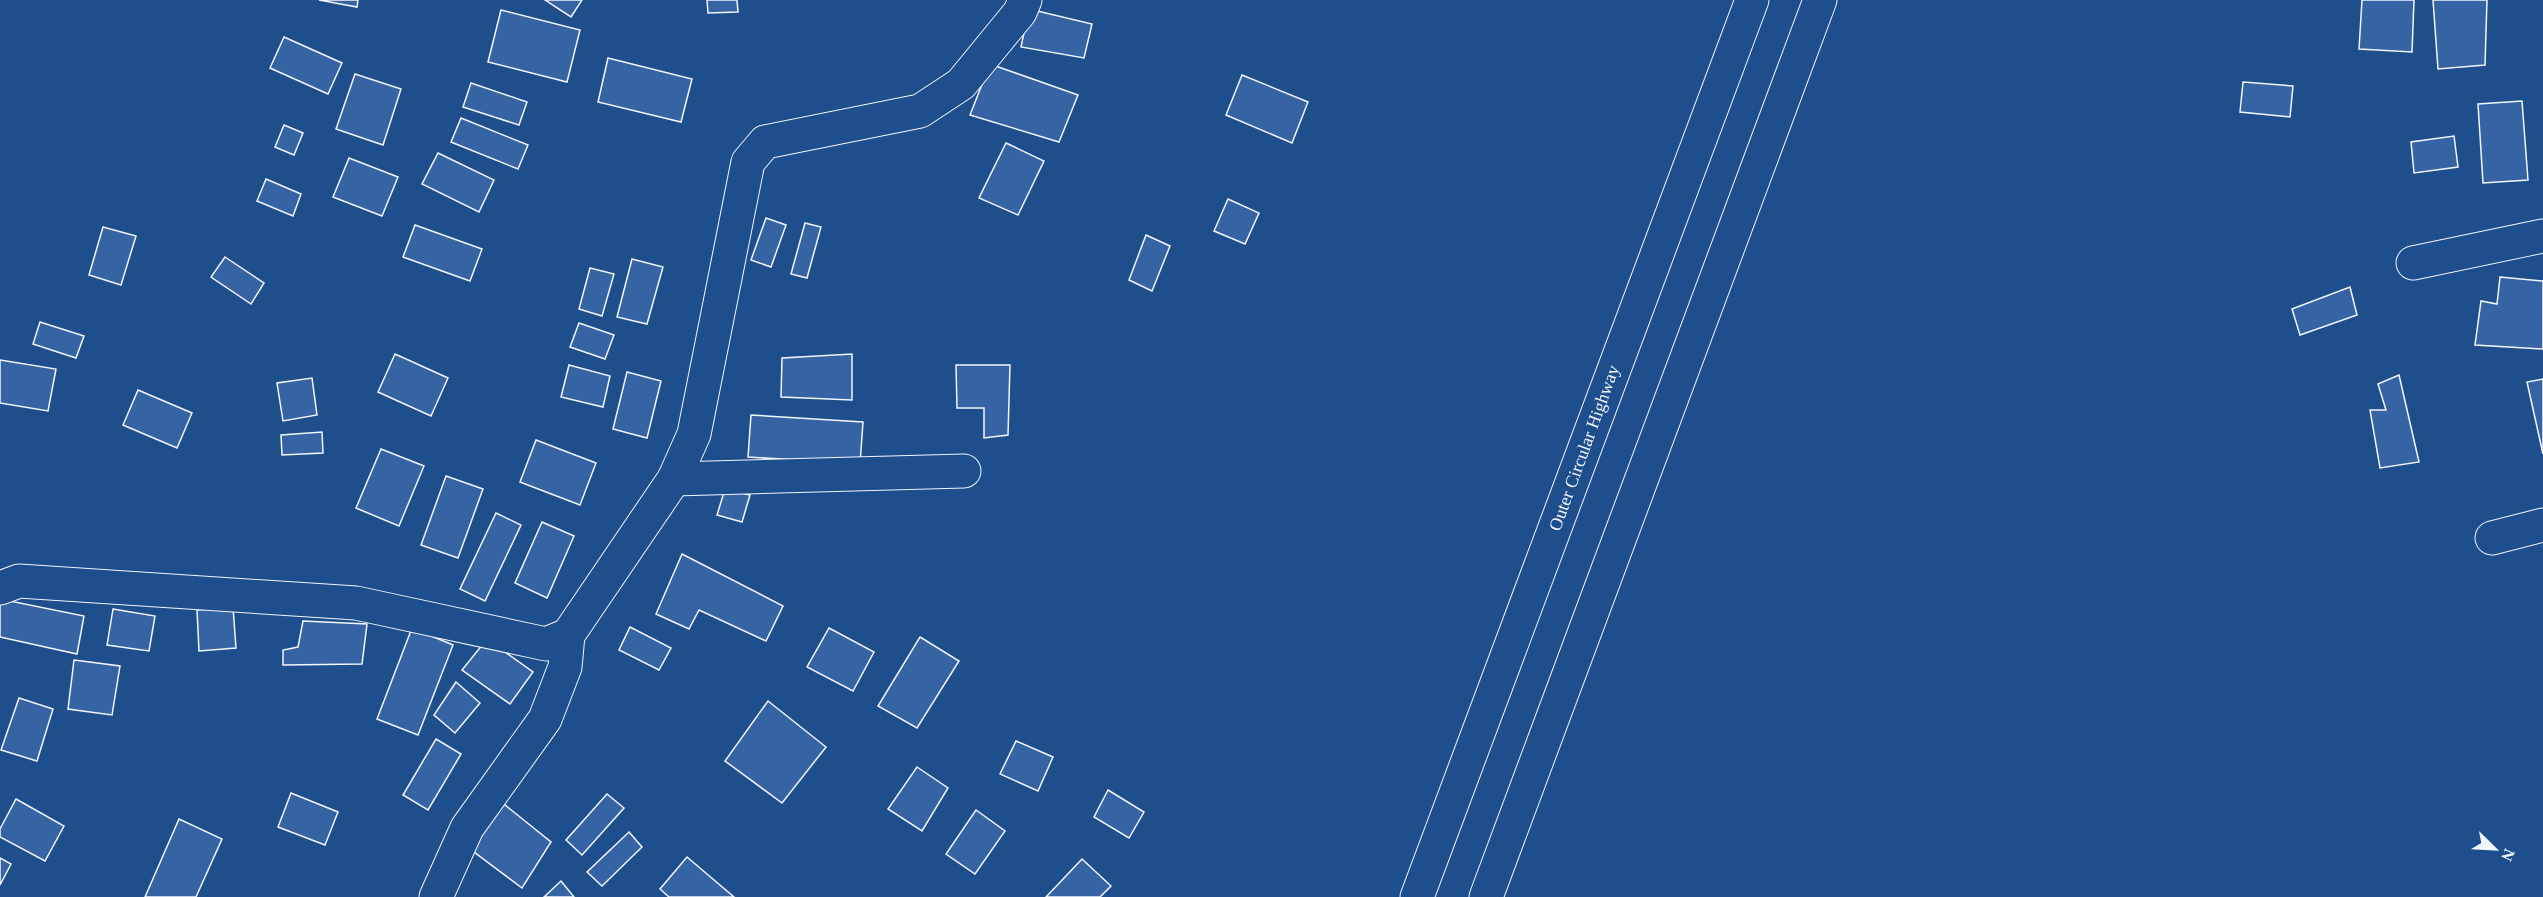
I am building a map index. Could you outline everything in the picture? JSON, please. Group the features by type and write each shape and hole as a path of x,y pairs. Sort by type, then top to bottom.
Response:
{"main road":[{"path":"436,897 467,828 545,719 565,667 568,635 674,479 694,434 748,162 765,142 920,111 961,84 1020,12 1025,0"},
{"name":"Outer Circular Highway","path":"1417,897 1752,0"},
{"path":"1486,897 1820,0"},
{"path":"2413,263 2543,236"},
{"path":"674,479 964,471"},
{"path":"2492,538 2543,525"},
{"path":"0,588 19,581 356,603 546,644 568,635"}],"building":[{"path":"319,0 358,0 357,7"},
{"path":"545,0 582,0 571,17"},
{"path":"707,0 737,0 738,12 708,13"},
{"path":"2362,0 2414,0 2412,52 2359,49"},
{"path":"2433,0 2487,0 2485,65 2438,69"},
{"path":"1029,9 1092,24 1084,58 1021,47"},
{"path":"501,10 580,30 567,82 488,62"},
{"path":"284,37 342,63 328,94 270,68"},
{"path":"608,58 692,79 681,122 598,102"},
{"path":"990,64 1078,95 1059,142 970,115"},
{"path":"355,74 401,89 383,145 336,129"},
{"path":"1242,75 1308,102 1292,143 1226,115"},
{"path":"2243,82 2293,86 2290,117 2240,112"},
{"path":"471,83 527,102 519,125 463,107"},
{"path":"2522,101 2528,180 2483,183 2478,104"},
{"path":"461,118 528,145 518,169 451,142"},
{"path":"284,125 303,133 294,155 275,147"},
{"path":"2454,136 2458,167 2414,173 2411,142"},
{"path":"1006,143 1044,161 1018,215 979,198"},
{"path":"438,153 494,180 479,212 422,184"},
{"path":"349,158 398,177 382,216 333,197"},
{"path":"266,179 301,194 293,216 257,201"},
{"path":"1228,199 1259,213 1245,244 1214,231"},
{"path":"766,218 786,225 771,267 751,260"},
{"path":"805,223 821,227 807,278 791,274"},
{"path":"415,225 482,249 470,281 403,257"},
{"path":"103,227 136,236 121,285 89,275"},
{"path":"1146,235 1170,246 1152,291 1129,280"},
{"path":"225,257 264,283 251,304 211,277"},
{"path":"632,259 663,267 647,324 617,317"},
{"path":"590,268 614,274 602,316 579,309"},
{"path":"2500,277 2543,281 2543,349 2475,345 2481,301 2497,304"},
{"path":"2350,287 2357,315 2300,335 2292,309"},
{"path":"40,322 84,336 76,358 33,344"},
{"path":"579,323 614,335 605,359 570,347"},
{"path":"395,354 448,378 431,416 378,392"},
{"path":"852,354 852,400 781,397 782,358"},
{"path":"0,360 56,369 48,411 0,403"},
{"path":"569,365 610,376 603,407 561,397"},
{"path":"956,365 1010,365 1008,435 984,438 984,408 957,408"},
{"path":"627,372 661,381 647,438 613,429"},
{"path":"2399,375 2419,462 2380,468 2370,410 2386,410 2378,384"},
{"path":"312,378 317,415 283,421 277,383"},
{"path":"2543,379 2543,454 2527,382"},
{"path":"138,390 192,413 177,448 123,425"},
{"path":"751,415 863,422 860,464 748,457"},
{"path":"322,432 323,453 282,455 281,435"},
{"path":"536,440 596,463 580,505 520,482"},
{"path":"381,449 424,466 399,526 356,508"},
{"path":"446,476 483,489 458,558 421,545"},
{"path":"725,489 750,495 742,522 717,515"},
{"path":"496,513 521,525 485,601 460,589"},
{"path":"542,522 574,536 547,598 515,583"},
{"path":"682,554 783,606 766,641 699,610 689,629 656,614"},
{"path":"0,599 84,616 77,654 0,637"},
{"path":"233,607 236,648 199,651 197,610"},
{"path":"113,609 155,616 149,651 107,645"},
{"path":"303,621 367,624 362,664 283,665 283,650 298,647"},
{"path":"630,627 671,648 659,670 619,650"},
{"path":"412,628 453,645 418,735 377,719"},
{"path":"829,628 874,652 853,691 807,667"},
{"path":"920,637 959,661 917,728 878,706"},
{"path":"487,639 533,672 510,704 462,670"},
{"path":"74,660 120,666 112,715 68,709"},
{"path":"456,682 480,703 455,733 434,715"},
{"path":"19,698 53,709 37,761 1,750"},
{"path":"768,701 826,747 782,803 725,761"},
{"path":"436,739 461,754 428,810 403,795"},
{"path":"1016,741 1053,757 1038,791 1000,774"},
{"path":"917,767 948,788 922,831 888,809"},
{"path":"484,788 551,842 522,888 450,834"},
{"path":"1108,790 1144,812 1129,838 1094,817"},
{"path":"291,793 338,812 325,845 278,827"},
{"path":"607,794 624,808 582,855 566,840"},
{"path":"16,799 64,826 45,861 0,837 0,829"},
{"path":"976,810 1005,831 975,874 946,854"},
{"path":"179,819 222,839 196,897 145,897"},
{"path":"629,832 642,847 602,886 587,872"},
{"path":"687,857 734,897 669,897 660,889"},
{"path":"0,858 11,864 0,885"},
{"path":"1082,859 1111,886 1100,897 1046,897"},
{"path":"561,881 574,897 544,897"}]}
